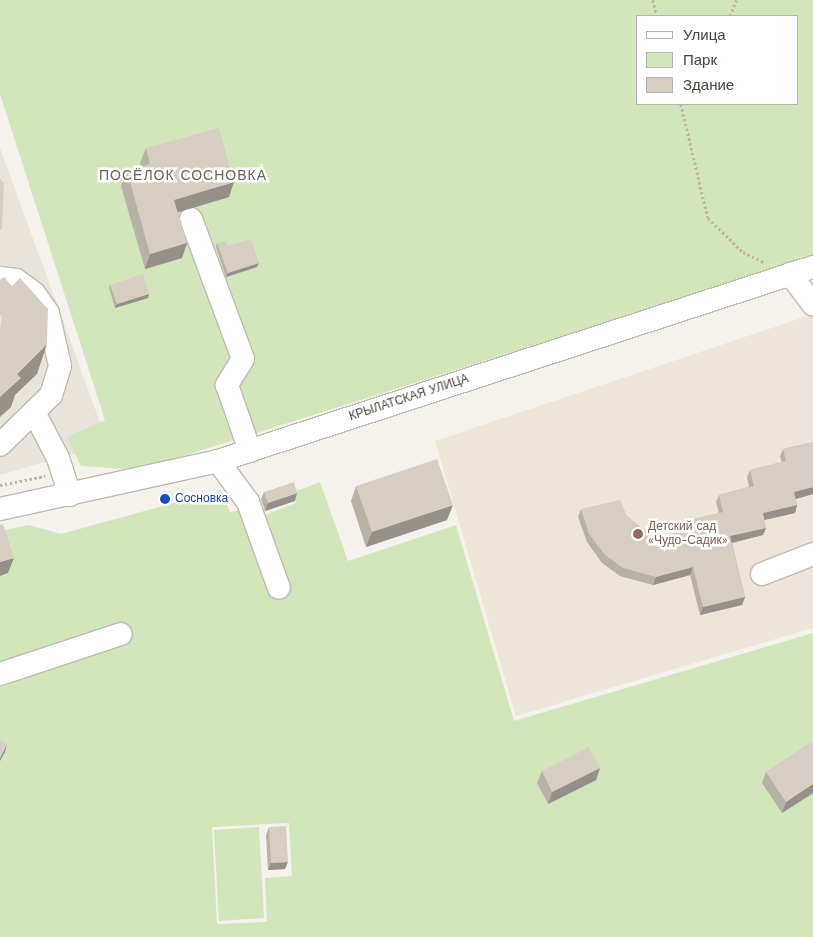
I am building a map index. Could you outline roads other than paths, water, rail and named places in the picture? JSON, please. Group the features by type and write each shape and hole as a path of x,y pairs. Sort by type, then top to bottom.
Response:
{"street":[{"path":"192,219 243,359 227,385 250,451"},
{"name":"КРЫЛАТСКАЯ УЛИЦА","path":"0,509 218,461 813,267"},
{"path":"790,274 813,304"},
{"path":"0,278 16,280 34,293 48,314 58,339 58,374 51,395 35,414 0,445"},
{"path":"35,414 58,458 70,495"},
{"path":"218,461 248,502 279,588"},
{"path":"762,574 813,554"},
{"path":"0,674 121,634"}],"place":[{"name":"Сосновка","path":"165,499"},
{"name":"Детский сад «Чудо-Садик»","path":"638,534"}],"district":[{"name":"ПОСЁЛОК СОСНОВКА","path":"183,175"}]}
